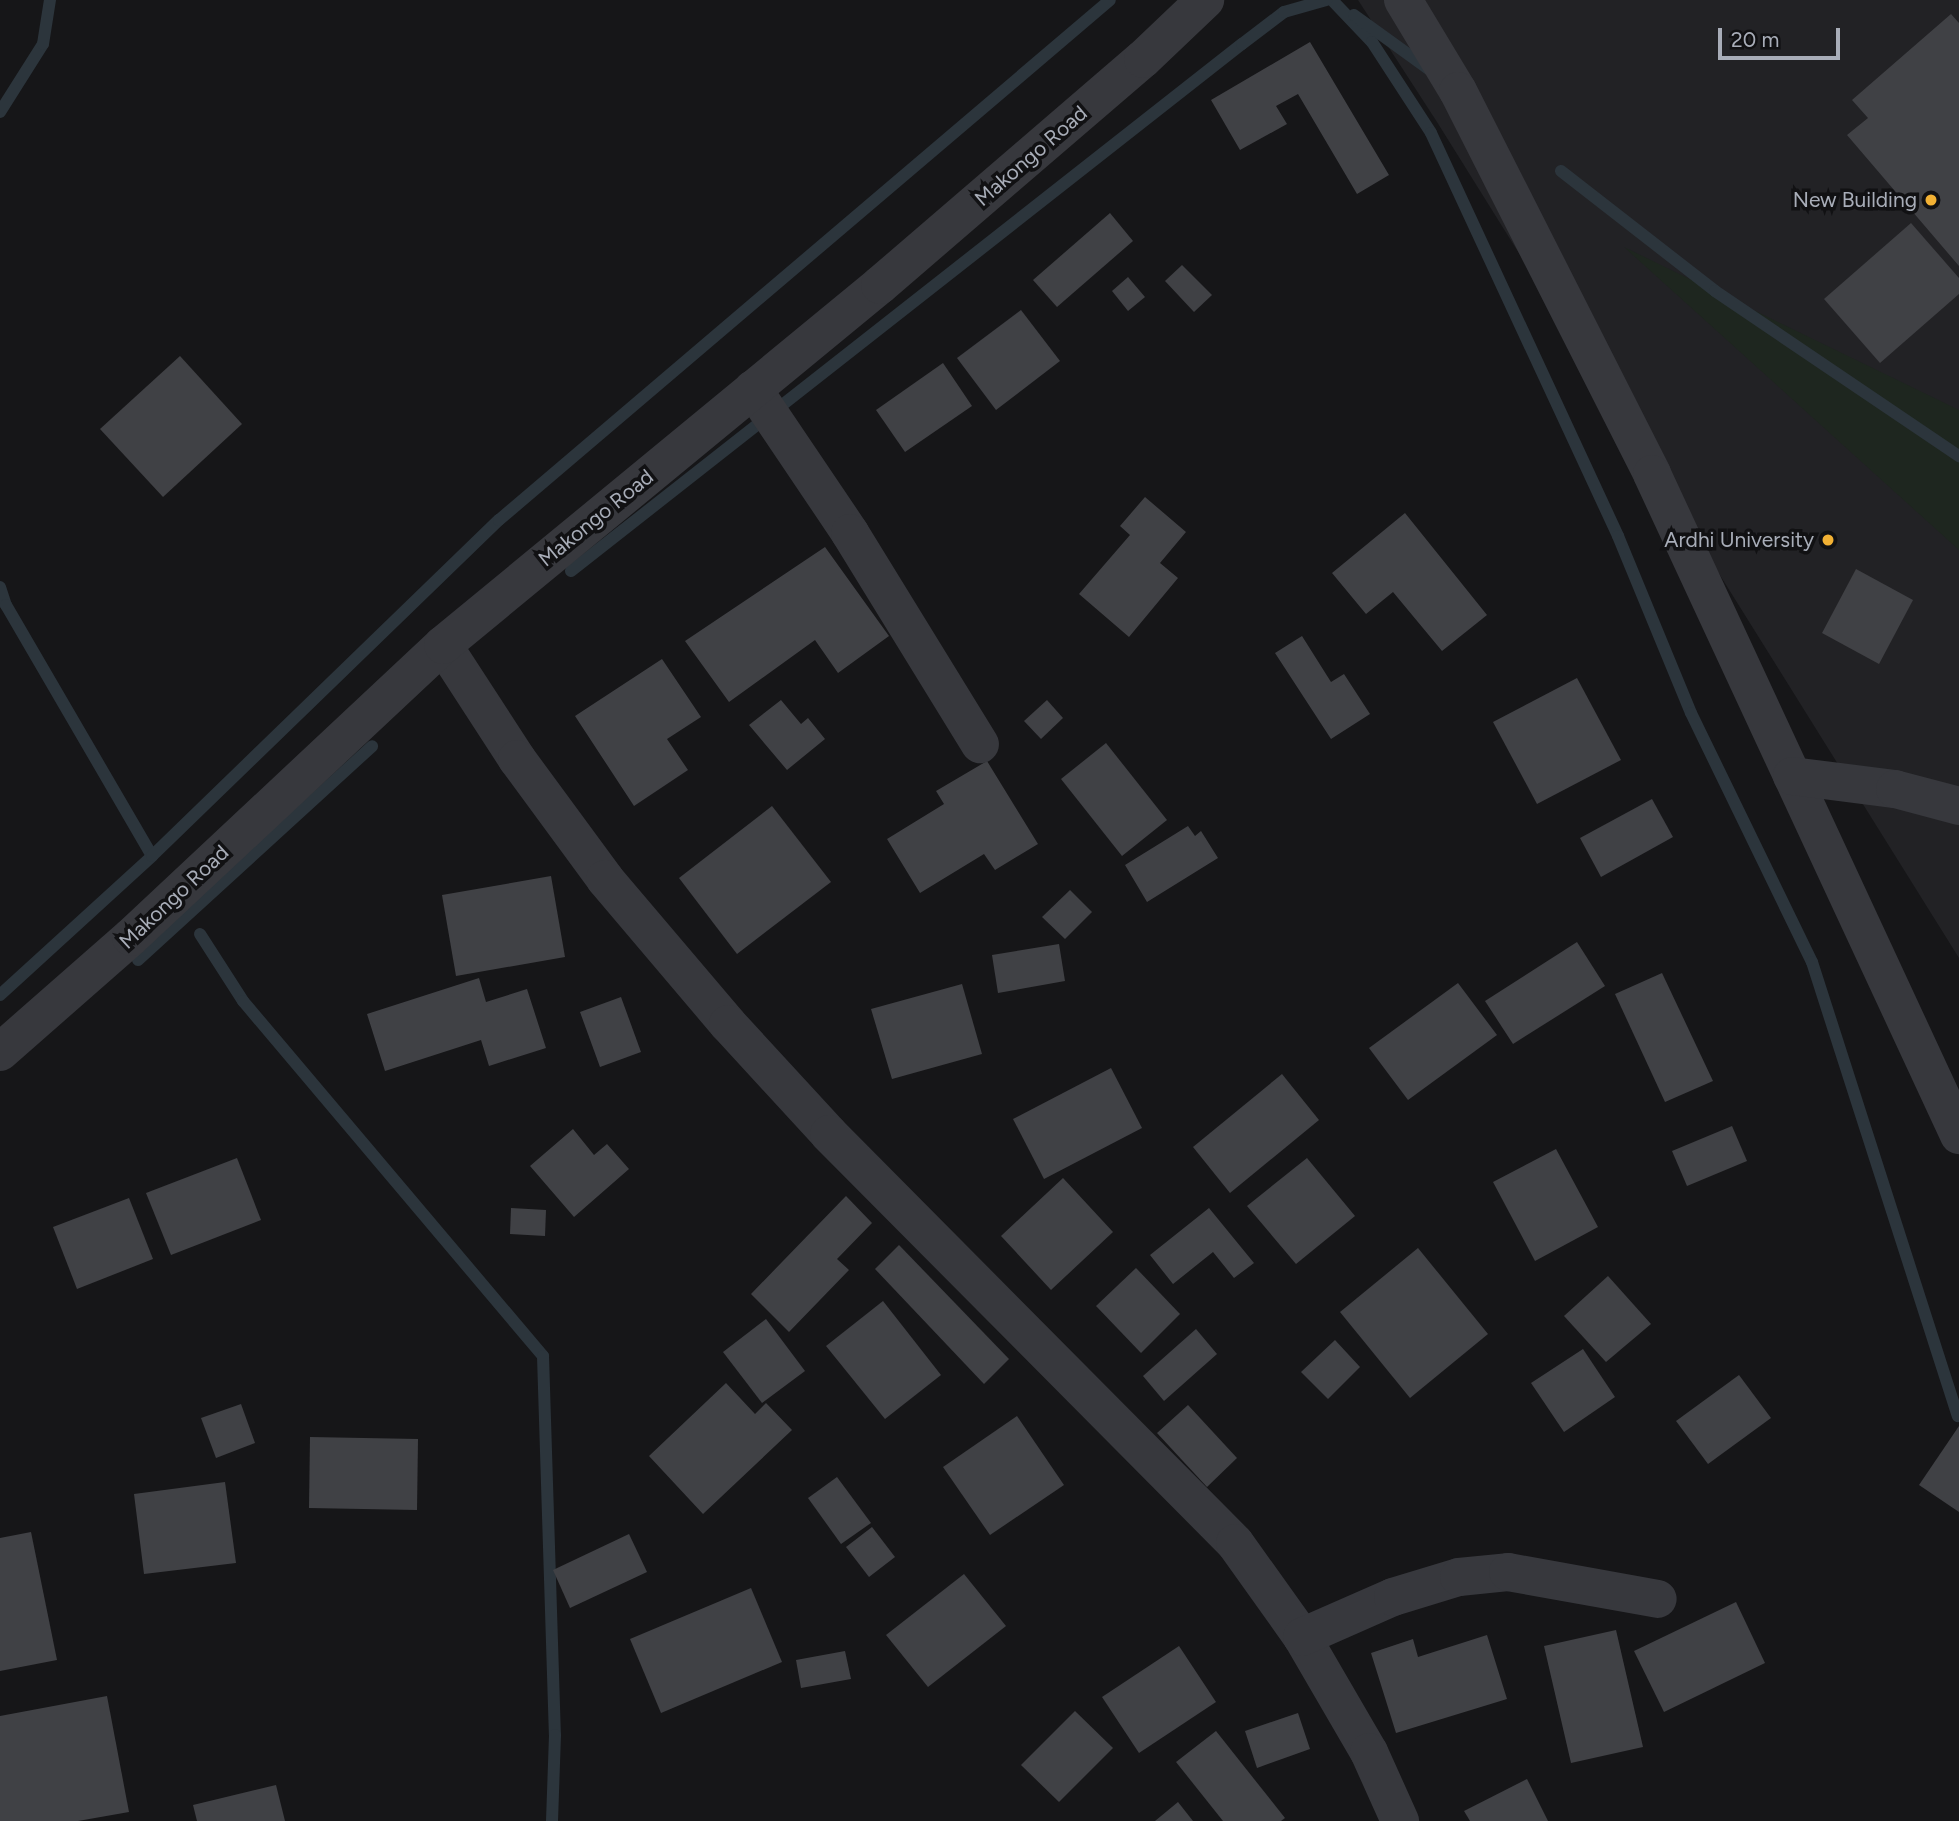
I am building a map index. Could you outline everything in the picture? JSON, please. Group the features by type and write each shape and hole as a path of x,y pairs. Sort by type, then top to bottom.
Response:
{"street":[{"name":"Makongo Road","path":"0,1052 131,937 443,645 984,197 1205,0"},
{"path":"1404,0 1458,91 1570,308 1959,1135"},
{"path":"753,389 850,533 980,744"},
{"path":"443,645 517,759 605,879 728,1024 839,1143 1235,1543 1302,1637 1369,1752 1400,1821"},
{"path":"1792,776 1895,789 1959,806"},
{"path":"1302,1637 1393,1597 1459,1577 1508,1572 1658,1599"}],"shaded area":[{"name":"Ardhi University","path":"1358,0 1959,0 1959,958 1437,122"},
{"path":"1624,247 1959,410 1959,550"}],"building":[{"name":"New Building","path":"1951,14 1959,23 1959,266 1847,135 1868,118 1852,100"},
{"path":"1310,42 1389,175 1357,194 1298,94 1276,106 1287,124 1240,150 1211,100"},
{"path":"1110,213 1133,241 1057,307 1033,280"},
{"path":"1911,223 1959,278 1959,294 1880,363 1824,299"},
{"path":"1182,265 1212,295 1194,312 1165,281"},
{"path":"1128,277 1145,297 1128,311 1112,291"},
{"path":"1021,310 1060,361 996,410 957,358"},
{"path":"180,356 242,424 163,497 100,429"},
{"path":"943,363 972,406 905,452 876,410"},
{"path":"1145,497 1186,532 1160,563 1178,578 1129,637 1079,594 1130,535 1120,526"},
{"path":"1405,513 1487,615 1442,651 1393,592 1366,614 1332,573"},
{"path":"825,547 889,636 838,673 815,640 729,702 685,641"},
{"path":"1856,569 1913,600 1879,664 1822,633"},
{"path":"1302,636 1331,682 1344,674 1370,714 1331,739 1275,653"},
{"path":"662,659 701,717 667,739 688,770 634,806 575,716"},
{"path":"1577,678 1621,760 1537,804 1493,722"},
{"path":"781,700 801,724 808,718 825,739 787,770 749,725"},
{"path":"1047,700 1063,718 1041,739 1024,721"},
{"path":"1106,743 1167,820 1122,856 1061,779"},
{"path":"987,761 1038,844 995,870 984,854 920,893 887,839 944,804 936,791"},
{"path":"1652,799 1673,837 1601,877 1580,838"},
{"path":"772,806 831,882 737,954 679,878"},
{"path":"1188,826 1195,836 1201,831 1218,858 1147,902 1125,865"},
{"path":"551,876 565,957 456,976 442,895"},
{"path":"1070,890 1092,912 1065,939 1042,917"},
{"path":"1577,942 1605,986 1513,1044 1485,1001"},
{"path":"1059,944 1065,981 998,993 992,955"},
{"path":"1662,973 1713,1081 1665,1102 1615,994"},
{"path":"479,978 486,1002 527,989 546,1048 489,1066 481,1040 385,1071 367,1014"},
{"path":"1458,983 1497,1035 1408,1100 1369,1048"},
{"path":"962,984 982,1054 892,1079 871,1009"},
{"path":"621,997 641,1052 600,1067 580,1012"},
{"path":"1111,1068 1142,1128 1044,1179 1013,1119"},
{"path":"1282,1074 1319,1120 1230,1193 1193,1147"},
{"path":"1732,1126 1747,1161 1687,1186 1672,1151"},
{"path":"573,1129 594,1155 607,1144 629,1169 574,1217 530,1166"},
{"path":"1556,1149 1598,1227 1535,1261 1493,1182"},
{"path":"237,1158 261,1220 171,1255 146,1193"},
{"path":"1307,1158 1355,1216 1296,1264 1247,1206"},
{"path":"1063,1178 1113,1232 1051,1290 1001,1236"},
{"path":"846,1196 872,1223 837,1259 849,1270 789,1332 751,1294"},
{"path":"129,1198 153,1259 77,1289 53,1227"},
{"path":"511,1208 546,1210 545,1236 510,1234"},
{"path":"1209,1208 1254,1263 1234,1278 1213,1252 1173,1284 1150,1255"},
{"path":"899,1245 1009,1359 984,1384 875,1269"},
{"path":"1418,1248 1488,1334 1410,1398 1340,1312"},
{"path":"1136,1268 1180,1314 1141,1353 1096,1306"},
{"path":"1608,1276 1651,1324 1606,1362 1564,1316"},
{"path":"883,1301 941,1375 885,1419 826,1346"},
{"path":"766,1319 805,1371 762,1403 723,1352"},
{"path":"1196,1329 1217,1354 1164,1401 1143,1376"},
{"path":"1335,1340 1360,1367 1328,1399 1301,1372"},
{"path":"1583,1349 1615,1397 1564,1432 1531,1383"},
{"path":"1739,1375 1771,1418 1708,1464 1676,1421"},
{"path":"726,1383 755,1414 766,1403 792,1430 703,1514 649,1456"},
{"path":"241,1404 255,1443 216,1458 201,1418"},
{"path":"1188,1405 1237,1458 1207,1487 1157,1433"},
{"path":"1017,1416 1064,1485 990,1535 943,1467"},
{"path":"1959,1426 1959,1512 1919,1485"},
{"path":"310,1437 418,1439 417,1510 309,1508"},
{"path":"837,1477 871,1523 841,1544 808,1498"},
{"path":"225,1482 236,1563 144,1574 134,1494"},
{"path":"872,1527 895,1557 869,1577 846,1547"},
{"path":"31,1532 57,1660 0,1671 0,1538"},
{"path":"629,1534 647,1572 570,1608 553,1570"},
{"path":"964,1574 1006,1626 928,1687 886,1635"},
{"path":"751,1588 782,1662 661,1713 630,1639"},
{"path":"1736,1602 1765,1663 1664,1712 1634,1651"},
{"path":"1616,1630 1643,1747 1571,1763 1544,1646"},
{"path":"1487,1635 1507,1699 1396,1733 1371,1653 1413,1639 1418,1657"},
{"path":"1179,1646 1216,1702 1139,1753 1102,1697"},
{"path":"845,1651 851,1679 801,1688 796,1660"},
{"path":"107,1696 129,1812 78,1821 0,1821 0,1716"},
{"path":"1075,1711 1113,1748 1059,1802 1021,1765"},
{"path":"1298,1713 1310,1749 1257,1768 1245,1731"},
{"path":"1216,1731 1285,1818 1281,1821 1223,1821 1176,1762"},
{"path":"1527,1779 1548,1821 1470,1821 1464,1811"},
{"path":"276,1785 285,1821 197,1821 193,1805"},
{"path":"1178,1802 1193,1821 1155,1821"}],"waterway":[{"path":"0,112 43,44 50,0"},
{"path":"0,995 152,856 499,520 1110,0"},
{"path":"571,571 1284,12 1326,0"},
{"path":"1332,0 1372,42 1431,133 1618,536 1691,713 1812,962 1958,1416"},
{"path":"1354,15 1430,70"},
{"path":"1561,171 1715,291 1959,456"},
{"path":"0,587 6,605 152,856"},
{"path":"138,960 372,746"},
{"path":"200,934 243,1001 543,1356 555,1735 552,1821"}],"place":[{"name":"New Building","path":"1931,200"},
{"name":"Ardhi University","path":"1828,540"}]}
